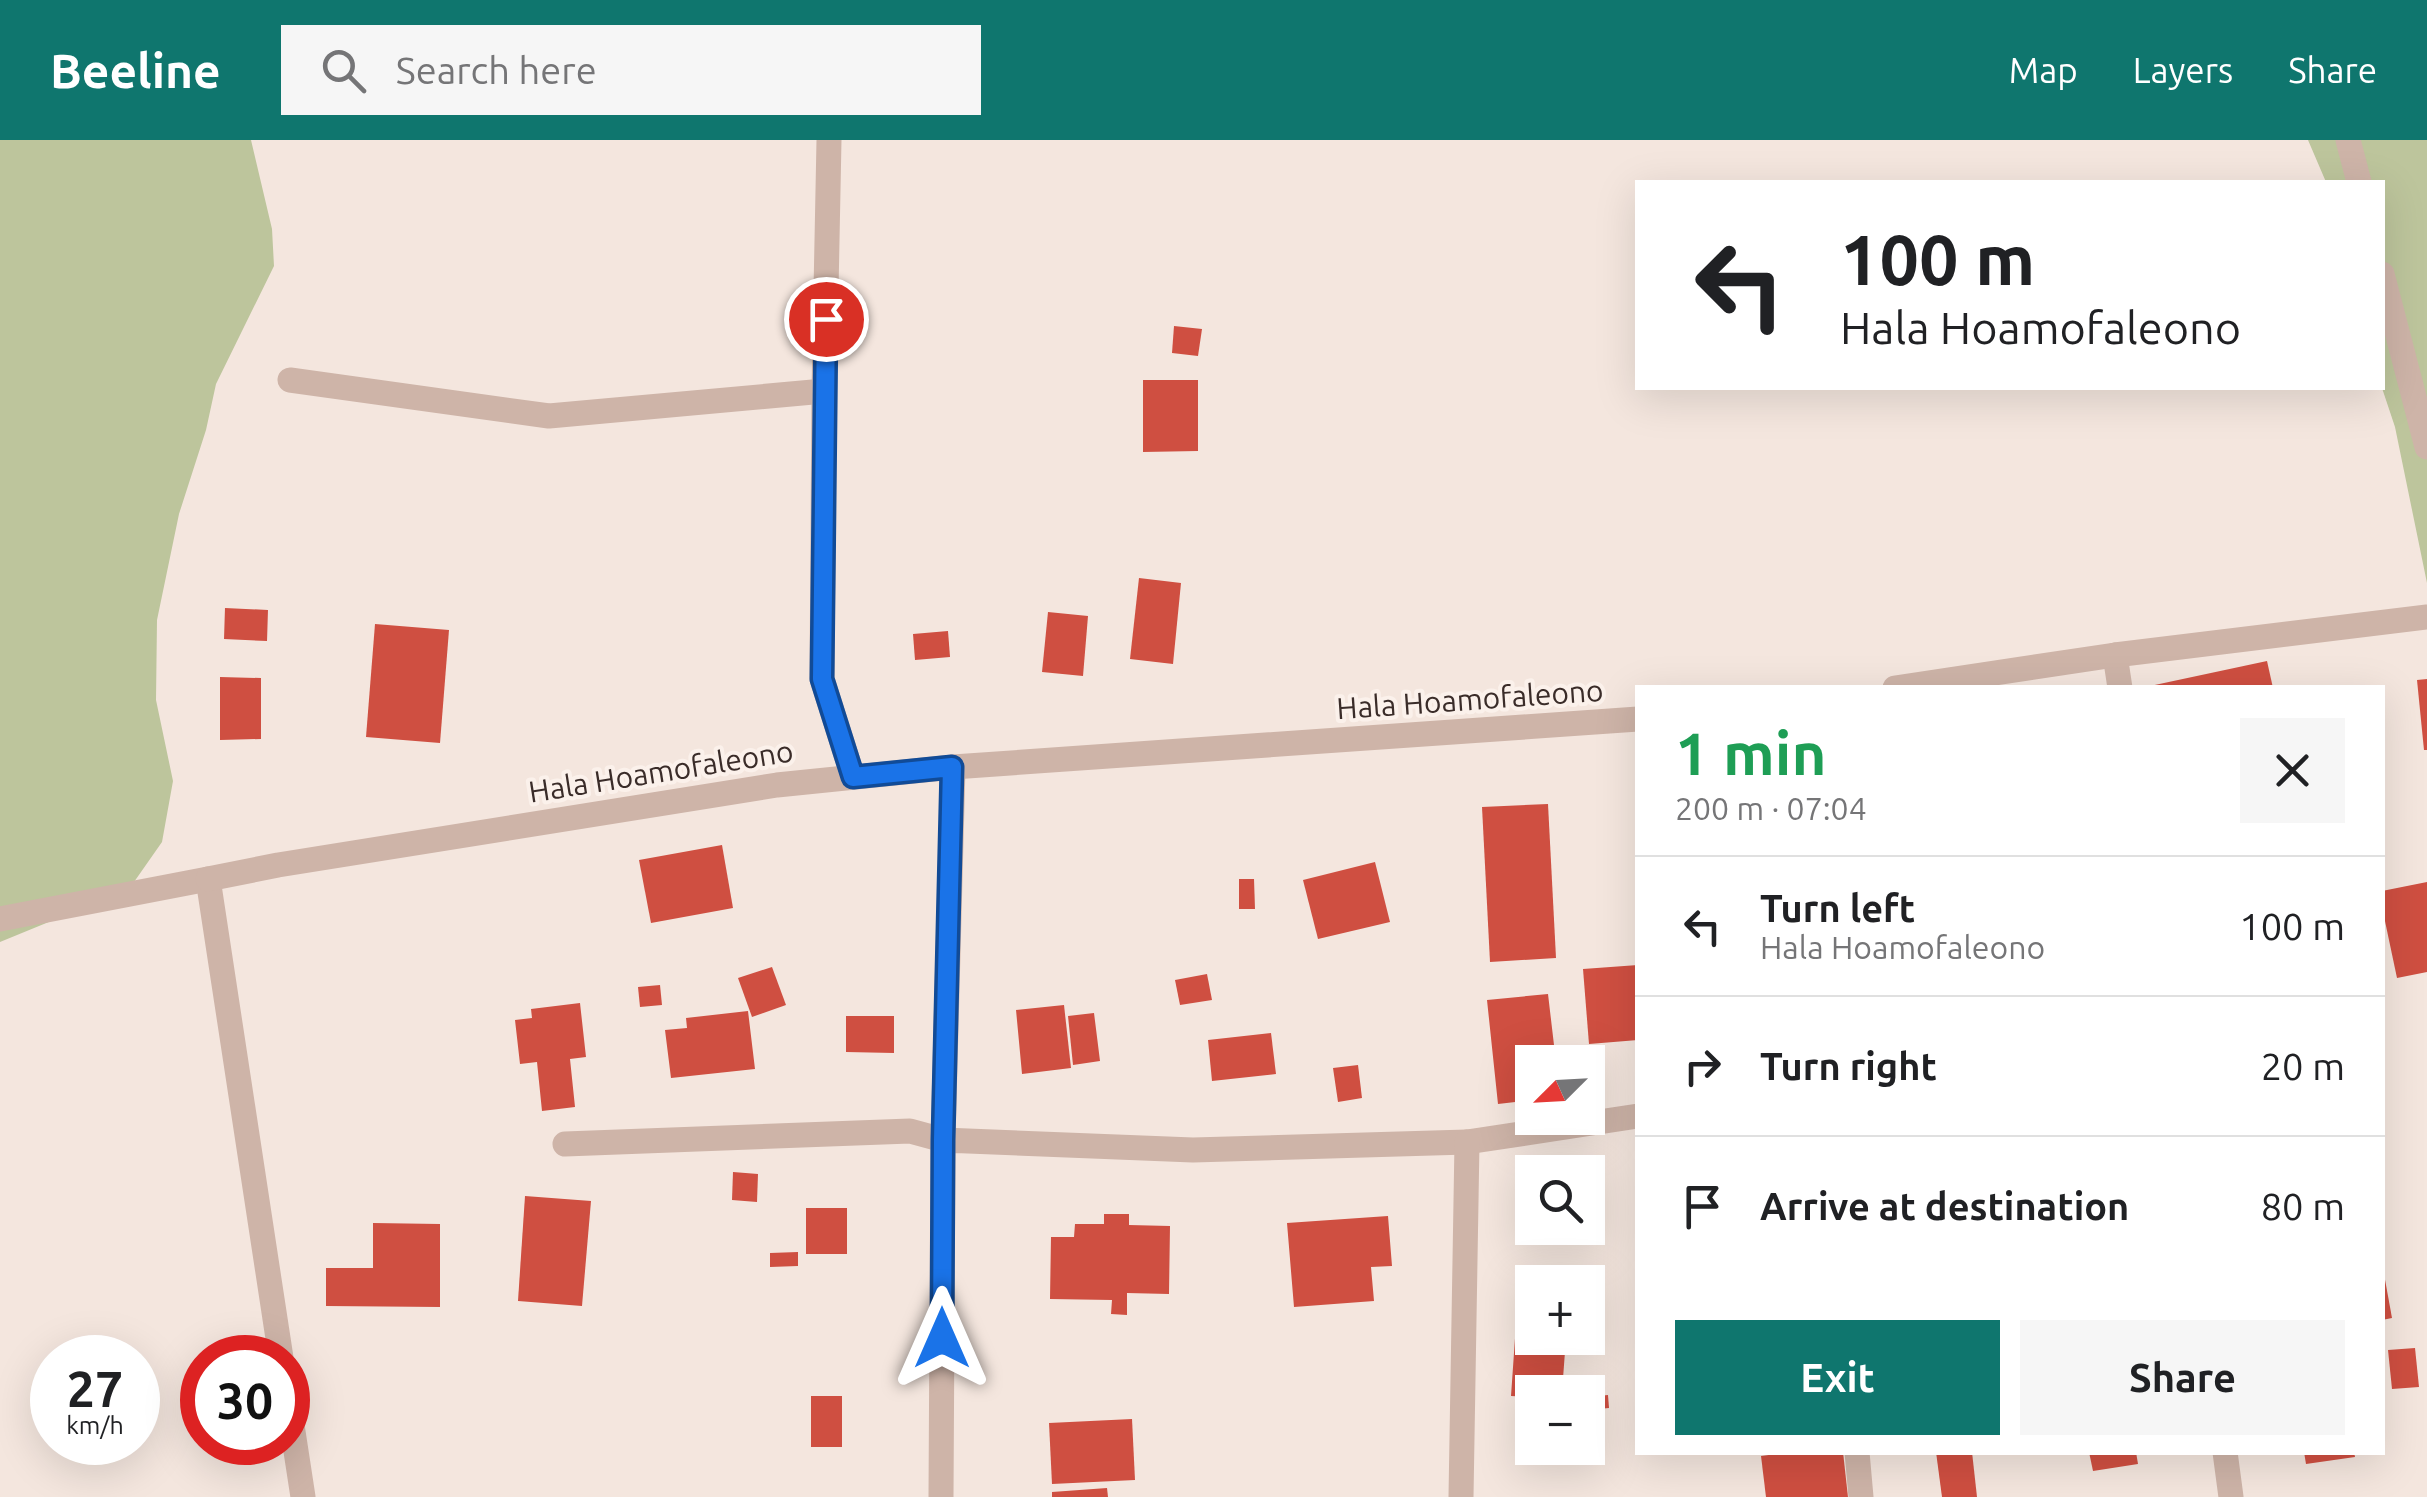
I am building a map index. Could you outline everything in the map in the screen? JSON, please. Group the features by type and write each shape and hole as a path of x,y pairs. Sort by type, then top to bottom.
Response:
{"street":[{"path":"829,140 822,679 853,777"},
{"path":"2348,140 2358,180"},
{"path":"2385,286 2427,447"},
{"path":"290,380 549,416 824,391"},
{"path":"1916,685 2115,655 2427,616"},
{"path":"2115,655 2120,685"},
{"name":"Hala Hoamofaleono","path":"0,919 298,862 721,794 853,777 1635,720"},
{"path":"941,1497 943,1140 952,767"},
{"path":"208,879 277,1335"},
{"path":"565,1144 910,1131 943,1140 1193,1150 1467,1142 1635,1116"},
{"path":"1461,1497 1467,1142"},
{"path":"1857,1455 1860,1497"},
{"path":"2225,1455 2232,1497"},
{"path":"297,1465 302,1497"}],"green space":[{"path":"0,140 251,140 272,229 274,266 216,384 179,514 157,620 156,700 173,781 162,842 134,882 0,942"},
{"path":"2308,140 2427,140 2427,583 2395,427 2383,390 2385,180 2325,180"}],"building":[{"path":"1174,326 1202,329 1198,356 1172,353"},
{"path":"1143,380 1198,380 1198,451 1143,452"},
{"path":"1139,578 1181,583 1173,664 1130,659"},
{"path":"225,608 268,610 267,641 224,639"},
{"path":"1048,612 1088,616 1083,676 1042,672"},
{"path":"375,624 449,630 440,743 366,737"},
{"path":"948,631 950,657 915,660 913,634"},
{"path":"2267,661 2272,685 2155,685"},
{"path":"220,677 261,678 261,739 220,740"},
{"path":"2427,679 2427,750 2424,750 2417,680"},
{"path":"1548,804 1556,958 1490,962 1482,807"},
{"path":"722,845 733,908 651,923 639,860"},
{"path":"1375,862 1390,922 1318,939 1303,880"},
{"path":"1239,879 1254,879 1255,909 1239,909"},
{"path":"2427,882 2427,972 2397,978 2385,921 2385,890"},
{"path":"1635,965 1635,1040 1589,1044 1583,969"},
{"path":"772,967 786,1005 752,1017 738,978"},
{"path":"1207,974 1212,1000 1180,1005 1175,980"},
{"path":"660,985 662,1005 640,1007 638,987"},
{"path":"1548,994 1554,1045 1515,1045 1515,1102 1498,1104 1487,1000"},
{"path":"580,1003 586,1057 570,1059 575,1107 542,1111 537,1062 520,1064 515,1020 532,1018 531,1009"},
{"path":"1064,1005 1071,1068 1022,1074 1016,1010"},
{"path":"748,1011 755,1069 671,1078 665,1030 687,1028 686,1018"},
{"path":"1094,1013 1100,1061 1073,1065 1068,1016"},
{"path":"846,1016 894,1016 894,1053 846,1052"},
{"path":"1271,1033 1276,1074 1212,1081 1208,1040"},
{"path":"1358,1065 1362,1098 1338,1102 1333,1068"},
{"path":"733,1172 758,1174 757,1202 732,1200"},
{"path":"525,1196 591,1201 582,1306 518,1301"},
{"path":"806,1208 847,1208 847,1254 806,1254"},
{"path":"1104,1214 1129,1214 1129,1225 1170,1226 1169,1294 1127,1293 1127,1315 1111,1314 1112,1300 1050,1299 1051,1237 1074,1237 1075,1224 1104,1224"},
{"path":"1388,1216 1392,1266 1371,1267 1374,1301 1294,1307 1287,1223"},
{"path":"373,1223 440,1224 440,1307 326,1306 326,1268 373,1268"},
{"path":"798,1252 798,1266 770,1267 770,1253"},
{"path":"2385,1280 2392,1318 2385,1319"},
{"path":"1515,1338 1515,1355 1565,1355 1563,1375 1515,1375 1515,1396 1511,1396"},
{"path":"2415,1348 2419,1387 2392,1389 2388,1350"},
{"path":"811,1396 842,1396 842,1447 811,1447"},
{"path":"1132,1419 1135,1480 1052,1484 1049,1423"},
{"path":"1843,1455 1848,1497 1766,1497 1761,1456"},
{"path":"1936,1455 1972,1455 1977,1497 1942,1497"},
{"path":"2090,1455 2136,1455 2138,1464 2093,1471"},
{"path":"2304,1455 2355,1457 2306,1464"},
{"path":"1107,1488 1108,1497 1052,1497 1052,1492"}],"route":[{"path":"826,319 822,679 853,777 952,767 942,1338"}]}
